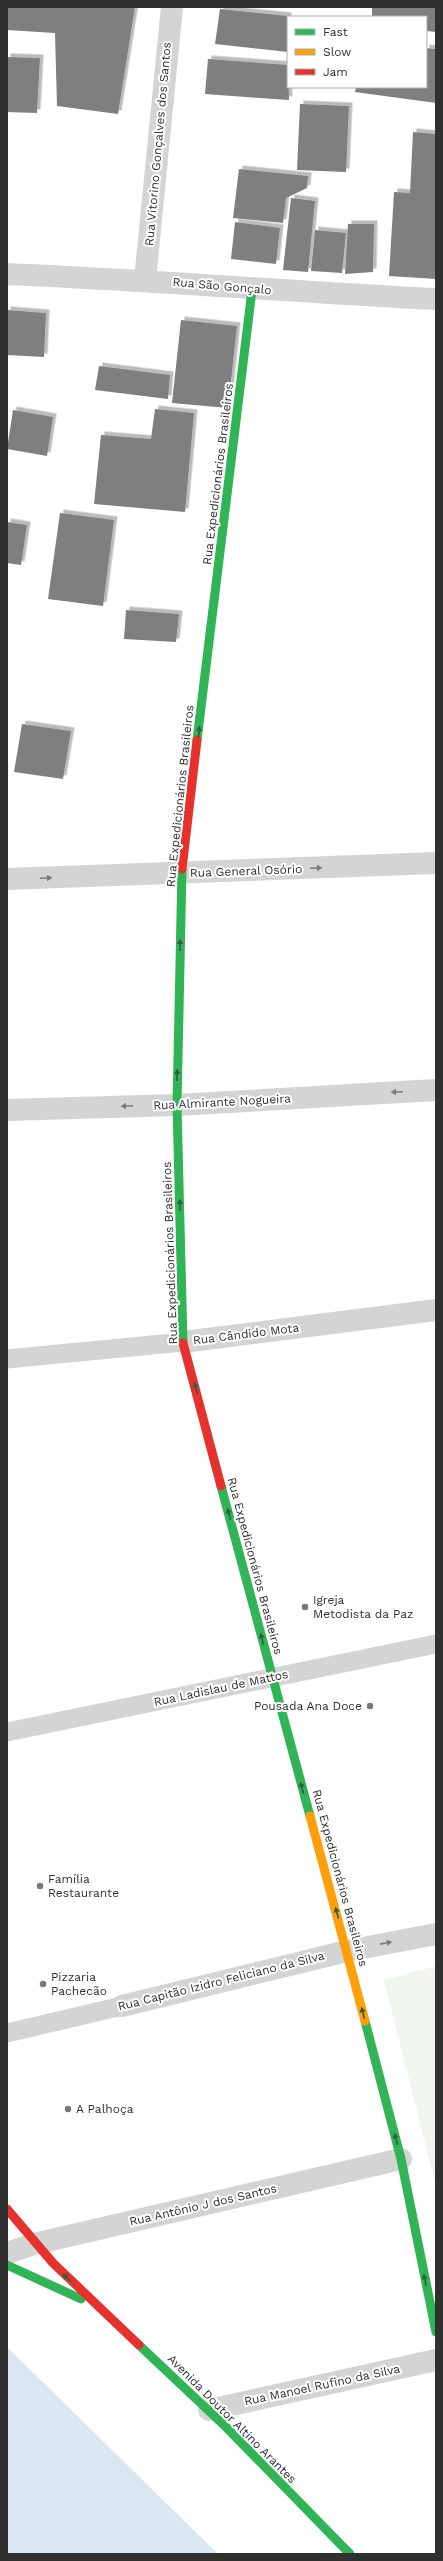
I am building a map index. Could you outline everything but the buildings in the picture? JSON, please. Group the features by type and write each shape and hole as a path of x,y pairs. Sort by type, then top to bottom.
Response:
{"street":[{"name":"Rua Vitorino Gonçalves dos Santos","path":"145,280 172,7"},
{"name":"Rua São Gonçalo","path":"7,274 145,280 252,290 436,299"},
{"name":"Rua Expedicionários Brasileiros","path":"252,290 181,874 177,1105 184,1342 272,1677 347,1951 401,2159 436,2332"},
{"name":"Rua General Osório","path":"7,879 181,874 436,863"},
{"name":"Rua Almirante Nogueira","path":"7,1110 177,1105 436,1090"},
{"name":"Rua Cândido Mota","path":"184,1342 436,1310"},
{"name":"Rua Capitão Izidro Feliciano da Silva","path":"122,2006 347,1951 436,1934"},
{"name":"Rua Antônio J dos Santos","path":"7,2253 34,2244 401,2159"},
{"name":"Avenida Doutor Altino Arantes","path":"7,2209 34,2244 95,2305 209,2410 350,2554"},
{"name":"Avenida Doutor Altino Arantes","path":"7,2265 95,2305"},
{"name":"Rua Manoel Rufino da Silva","path":"209,2410 436,2360"}],"lane":[{"name":"Rua Cândido Mota","path":"7,1359 184,1342"},
{"name":"Rua Ladislau de Mattos","path":"7,1732 436,1644"},
{"name":"Rua Capitão Izidro Feliciano da Silva","path":"7,2033 122,2006"}],"shaded area":[{"path":"436,1966 436,2186 384,1980"},
{"path":"7,2347 218,2554 7,2554"}],"traffic: fast":[{"path":"197,740 252,290"},
{"path":"182,869 177,1105 183,1343"},
{"path":"221,1486 310,1816"},
{"path":"365,2021 401,2159 436,2332"},
{"path":"7,2265 81,2299"},
{"path":"139,2345 226,2427 350,2554"}],"traffic: slow":[{"path":"310,1816 365,2021"}],"traffic: jam":[{"path":"182,869 197,740"},
{"path":"183,1343 221,1486"},
{"path":"7,2209 53,2263 139,2345"}],"place":[{"name":"Igreja Metodista da Paz","path":"305,1607"},
{"name":"Pousada Ana Doce","path":"370,1706"},
{"name":"Família Restaurante","path":"40,1886"},
{"name":"Pizzaria Pachecão","path":"43,1984"},
{"name":"A Palhoça","path":"68,2109"}]}
